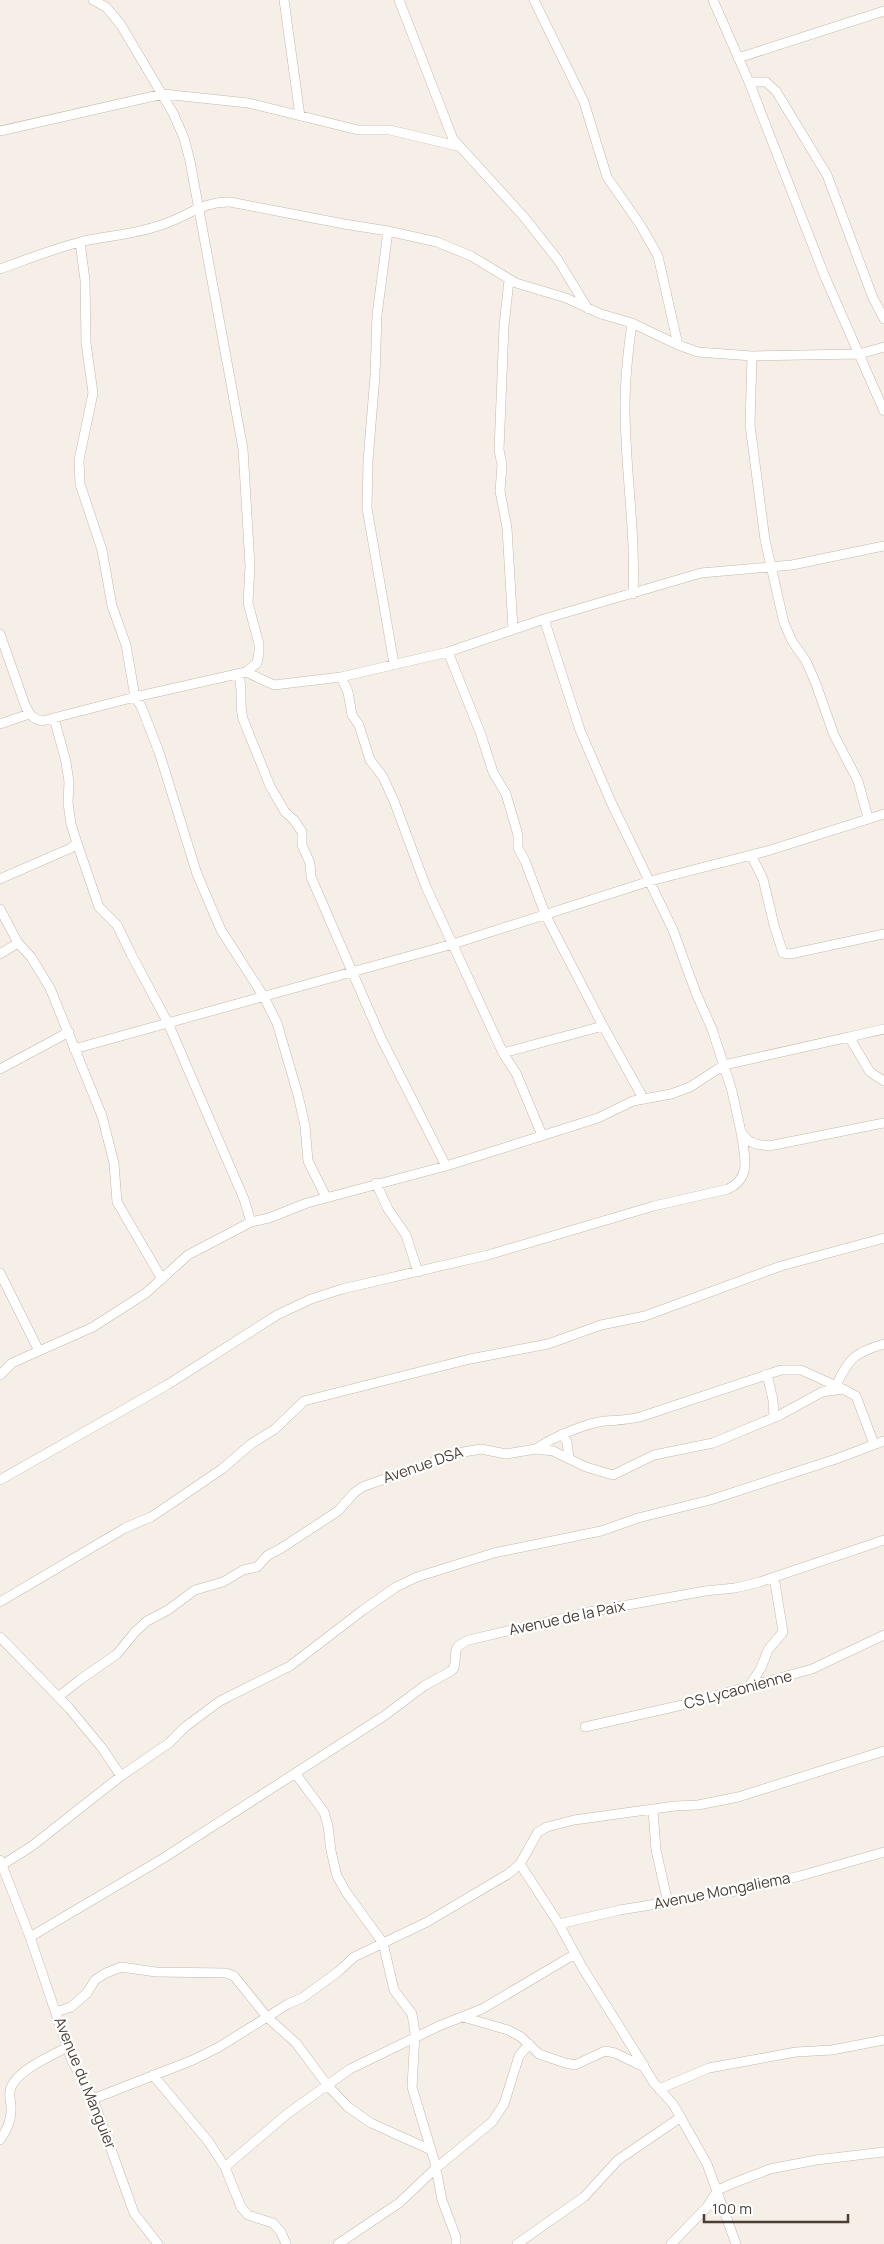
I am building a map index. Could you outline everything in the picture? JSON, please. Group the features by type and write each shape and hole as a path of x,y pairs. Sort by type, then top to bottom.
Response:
{"street":[{"path":"0,634 29,714 36,720 54,718 135,696 242,673 257,663 260,653 248,603 250,566 243,448 200,206 184,138 163,94 115,16 106,7 93,0"},
{"path":"284,0 300,116"},
{"path":"400,0 447,125 457,146 524,217 558,260 588,309"},
{"path":"534,0 584,102 607,177 641,226 658,256 678,345"},
{"path":"713,0 749,82 825,277 884,411"},
{"path":"738,58 884,11"},
{"path":"749,82 766,82 776,91 827,176 873,298 884,319"},
{"path":"0,131 163,94 248,103 358,130 390,130 457,146"},
{"path":"0,269 80,242 161,226 200,206 217,201 230,202 388,231 451,247 471,256 510,280 529,288 566,298 588,309 632,323 678,345 698,352 752,356 859,354 884,347"},
{"path":"388,231 377,314 375,376 368,460 368,508 394,664"},
{"path":"80,242 85,280 86,343 93,393 79,460 80,484 102,550 112,606 126,645 135,696 141,706 159,752 196,874 220,930 264,997 277,1023 305,1126 308,1161 326,1197"},
{"path":"510,280 504,326 499,450 502,465 500,491 506,528 514,629"},
{"path":"632,323 626,362 625,408 634,554 633,594"},
{"path":"752,356 750,425 762,522 784,623 792,641 806,661 834,735 858,781 868,818"},
{"path":"242,673 274,685 341,677 448,652 544,619 701,573 815,561 884,546"},
{"path":"0,1480 167,1385 277,1315 311,1300 342,1289 488,1255 654,1206 728,1189 736,1186 744,1174 745,1166 741,1132 732,1091 712,1029 696,993 673,930 611,802 580,730 544,619"},
{"path":"448,652 480,732 493,772 506,794 518,835 518,848 525,861 546,916 603,1026 644,1098"},
{"path":"242,673 240,708 242,719 270,786 285,812 299,826 303,839 302,845 308,857 311,877 352,972 381,1038 446,1166"},
{"path":"341,677 348,692 352,715 359,725 370,760 383,777 394,800 426,888 454,944 503,1053 516,1073 542,1135"},
{"path":"0,724 29,714"},
{"path":"54,718 66,762 69,782 68,810 70,824 99,907 118,925 130,954 168,1023 244,1199 251,1222"},
{"path":"74,1049 454,944 650,881 751,855 884,814"},
{"path":"0,879 71,848 77,843"},
{"path":"751,855 764,879 776,932 783,953 790,954 884,934"},
{"path":"0,909 18,943 31,957 50,988 102,1116 114,1163 117,1202 162,1279"},
{"path":"0,954 18,943"},
{"path":"503,1053 603,1026"},
{"path":"0,1375 12,1363 94,1327 146,1293 198,1248 251,1222 269,1218 326,1197 446,1166 598,1118 644,1098 671,1094 690,1087 724,1065 884,1029"},
{"path":"0,1069 69,1032"},
{"path":"849,1037 870,1072 884,1081"},
{"path":"741,1132 748,1140 756,1144 768,1146 884,1123"},
{"path":"376,1183 388,1209 406,1235 418,1272"},
{"path":"0,1602 125,1528 151,1517 222,1469 251,1444 280,1424 292,1410 304,1401 470,1359 548,1344 601,1325 645,1316 781,1266 884,1238"},
{"path":"0,1273 39,1351"},
{"path":"840,1388 848,1362 855,1355 866,1349 884,1344"},
{"path":"536,1449 546,1441 562,1434 604,1421 628,1420 640,1417 659,1409 682,1404 696,1397 781,1370 802,1370 856,1396 874,1444"},
{"path":"767,1374 773,1400 774,1418"},
{"name":"Avenue DSA","path":"58,1697 116,1654 135,1632 156,1616 168,1610 195,1590 223,1582 243,1570 257,1567 268,1555 338,1511 354,1493 371,1483 471,1449 506,1454 536,1449 553,1451 586,1467 613,1475 654,1456 713,1443 774,1418 822,1392 840,1388"},
{"path":"562,1434 570,1458"},
{"path":"1,1862 32,1846 121,1776 169,1743 185,1727 220,1701 290,1666 396,1587 417,1577 494,1553 601,1531 638,1518 710,1500 818,1465 884,1440"},
{"name":"Avenue de la Paix","path":"296,1773 384,1716 424,1686 454,1668 457,1646 469,1640 589,1612 705,1591 735,1588 884,1540"},
{"path":"748,1688 761,1668 768,1650 783,1632 774,1576"},
{"name":"CS Lycaonienne","path":"585,1727 682,1706 812,1669 884,1635"},
{"path":"0,1637 58,1697 102,1748 121,1776"},
{"path":"93,2099 193,2060 302,1998 340,1971 354,1957 427,1922 473,1896 508,1874 520,1864 538,1832 547,1827 574,1820 675,1806 698,1805 738,1797 884,1751"},
{"path":"30,1937 162,1859 296,1773 324,1812 337,1876 346,1892 383,1943 394,1990 412,2014 414,2038 412,2086 431,2150 442,2200 453,2228 456,2244"},
{"path":"653,1810 656,1850 668,1903"},
{"name":"Avenue Mongaliema","path":"559,1924 620,1910 735,1891 791,1878 884,1852"},
{"name":"Avenue du Manguier","path":"1,1862 30,1937 72,2061 93,2099 134,2213 158,2244"},
{"path":"520,1864 559,1924 575,1954 644,2066 681,2117 718,2190 736,2244"},
{"path":"225,2167 287,2114 350,2069 414,2038 482,2009 575,1954"},
{"path":"56,2012 71,2007 87,1992 95,1980 106,1972 121,1967 156,1972 226,1973 234,1976 267,2017 296,2043 328,2086 348,2107 371,2123 431,2150"},
{"path":"463,2017 508,2030 521,2036 539,2054 565,2063 575,2065 605,2051 615,2053 644,2066"},
{"path":"659,2089 709,2068 796,2052 832,2050 884,2040"},
{"path":"338,2244 399,2203 435,2169 492,2122 504,2104 519,2056 529,2044"},
{"path":"0,2140 10,2123 12,2107 10,2093 12,2084 40,2060 68,2047"},
{"path":"153,2075 208,2141 225,2167 241,2207 248,2215 273,2223 281,2232 286,2244"},
{"path":"517,2244 584,2197 618,2160 681,2117"},
{"path":"670,2244 707,2207 718,2190 770,2169 816,2160 884,2152"}]}
